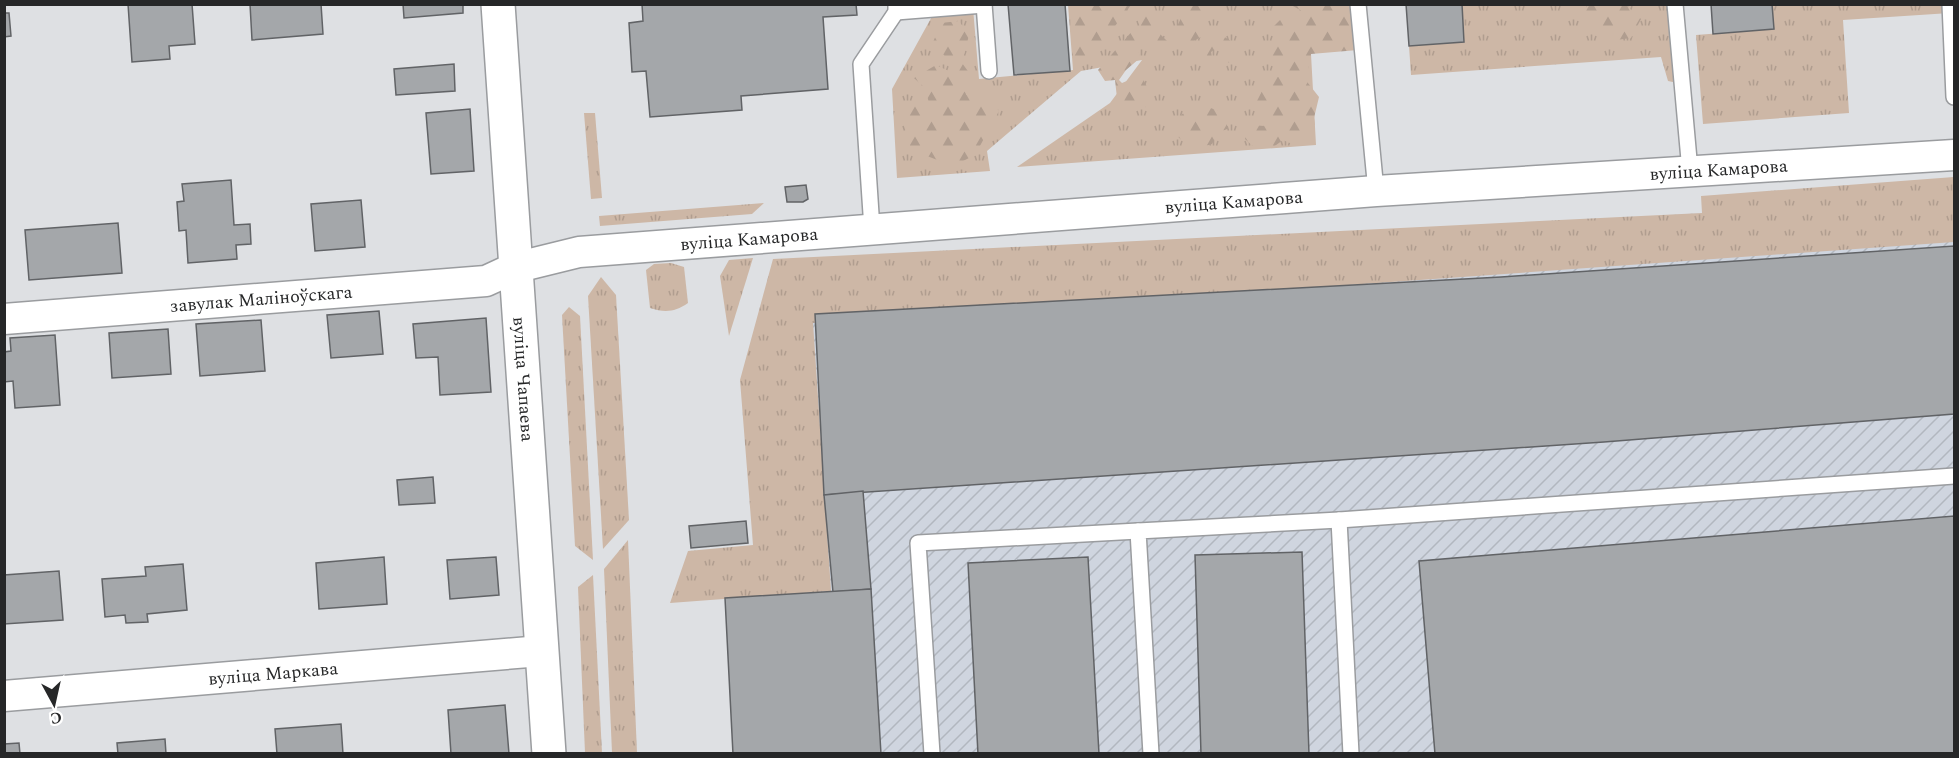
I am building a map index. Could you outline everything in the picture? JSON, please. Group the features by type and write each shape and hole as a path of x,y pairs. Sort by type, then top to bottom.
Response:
{"main road":[{"name":"вуліца Чапаева","path":"498,4 514,267 549,753"}],"street":[{"name":"вуліца Камарова","path":"514,267 579,252 872,229 1376,190 1954,155"},
{"name":"завулак Маліноўскага","path":"4,319 486,281 514,267"},
{"name":"вуліца Маркава","path":"4,696 541,651"}],"lane":[{"path":"1358,4 1376,190"},
{"path":"1675,4 1690,171"},
{"path":"1950,4 1954,97"},
{"path":"872,229 861,64 896,8 984,5 989,71"},
{"path":"932,753 918,543 1339,520 1954,476"},
{"path":"1339,520 1351,753"},
{"path":"1138,531 1151,753"}],"shaded area":[{"path":"1954,177 1954,753 733,753 725,598 801,594 780,270 1702,213"}],"green space":[{"path":"1070,4 1131,5 1090,59 1073,58"},
{"path":"1068,5 1354,5 1311,54 1316,145 1017,167 1110,103 1142,60 1081,71 987,151 990,171 897,178 892,89 935,11 973,8 979,79 1073,70"},
{"path":"1170,5 1226,5 1217,11 1203,10 1207,23 1204,35 1189,44 1172,38 1181,18"},
{"path":"1291,5 1353,5 1358,50 1311,54 1308,71 1301,73 1294,74 1276,69 1263,54 1276,41 1271,29 1284,16 1304,12"},
{"path":"1462,5 1675,5 1682,84 1668,81 1661,57 1411,75 1409,46 1464,42"},
{"path":"1588,5 1626,5 1641,19 1631,38 1616,40 1588,19 1584,10"},
{"path":"1772,5 1950,5 1950,13 1843,20 1849,113 1703,124 1696,35 1774,29"},
{"path":"1145,9 1156,13 1155,29 1171,45 1161,53 1150,49 1151,39 1143,32 1138,21 1146,13"},
{"path":"959,21 969,35 962,63 970,74 966,95 986,93 999,111 975,155 953,166 927,156 918,163 907,138 907,115 914,97 929,103 925,88 914,78 936,65 951,72 944,55 931,47 941,23"},
{"path":"1134,29 1140,58 1126,70 1119,80 1122,83 1141,75 1149,91 1146,107 1136,109 1133,117 1118,107 1115,80 1105,81 1098,70"},
{"path":"1220,35 1236,46 1239,65 1227,62 1222,44 1211,52 1212,58 1219,64 1208,71 1196,58 1206,41"},
{"path":"1269,77 1282,77 1299,83 1304,78 1319,97 1314,118 1315,125 1292,144 1283,140 1272,148 1255,148 1245,139 1251,125 1264,126 1274,118 1257,101"},
{"path":"1197,103 1227,114 1227,129 1218,133 1212,144 1193,150 1177,136 1181,115"},
{"path":"584,113 595,113 602,198 591,199"},
{"path":"1954,177 1954,242 813,323 831,591 670,603 688,551 753,545 740,380 773,259 1702,213 1701,196"},
{"path":"764,203 752,214 600,226 599,216"},
{"path":"753,258 729,336 720,276 729,260"},
{"path":"671,263 684,267 688,303 670,311 650,308 646,270 654,264"},
{"path":"601,277 616,295 629,520 603,549 588,296"},
{"path":"569,307 580,316 593,560 575,546 562,315"},
{"path":"628,540 637,753 612,753 604,569"},
{"path":"593,575 602,754 585,753 578,587"}],"building":[{"path":"128,4 192,4 195,44 169,46 170,59 132,62"},
{"path":"250,4 321,4 323,34 252,40"},
{"path":"403,4 463,4 463,13 404,18"},
{"path":"642,4 856,4 857,15 823,17 828,89 741,96 742,110 650,117 646,71 632,72 629,23 643,21"},
{"path":"1008,4 1065,4 1070,71 1014,75"},
{"path":"1406,4 1462,4 1464,42 1409,46"},
{"path":"1711,4 1772,4 1774,29 1713,34"},
{"path":"4,13 9,13 11,36 4,37"},
{"path":"454,64 455,91 396,95 394,69"},
{"path":"470,109 474,171 431,174 426,113"},
{"path":"231,180 234,225 250,224 251,244 236,245 237,259 188,263 186,230 179,231 177,202 184,201 182,184"},
{"path":"806,185 808,199 803,202 787,202 785,187"},
{"path":"361,200 365,247 315,251 311,204"},
{"path":"118,223 122,273 29,280 25,230"},
{"path":"1954,246 1954,414 1604,442 824,495 815,314 1501,277"},
{"path":"379,311 383,354 331,358 327,315"},
{"path":"486,318 491,392 440,395 438,357 416,358 413,324"},
{"path":"261,320 265,371 200,376 196,324"},
{"path":"168,329 171,374 112,378 109,333"},
{"path":"55,335 60,405 15,408 13,381 4,382 4,352 11,351 10,338"},
{"path":"433,477 435,503 399,505 397,480"},
{"path":"863,491 871,589 833,592 824,495"},
{"path":"1954,516 1954,754 1435,754 1419,561"},
{"path":"746,521 748,543 691,548 689,526"},
{"path":"1302,552 1309,754 1201,754 1195,555"},
{"path":"384,557 387,604 319,609 316,563"},
{"path":"496,557 499,595 450,599 447,560"},
{"path":"1088,557 1099,754 978,754 968,563"},
{"path":"183,564 187,610 147,614 148,622 126,623 125,615 105,617 102,579 146,576 145,567"},
{"path":"59,571 63,620 4,624 4,575"},
{"path":"871,589 881,754 733,754 725,598"},
{"path":"505,705 509,754 451,754 448,710"},
{"path":"341,724 343,754 277,754 275,729"},
{"path":"165,739 166,754 118,754 117,743"},
{"path":"19,743 20,754 4,754 4,744"}]}
